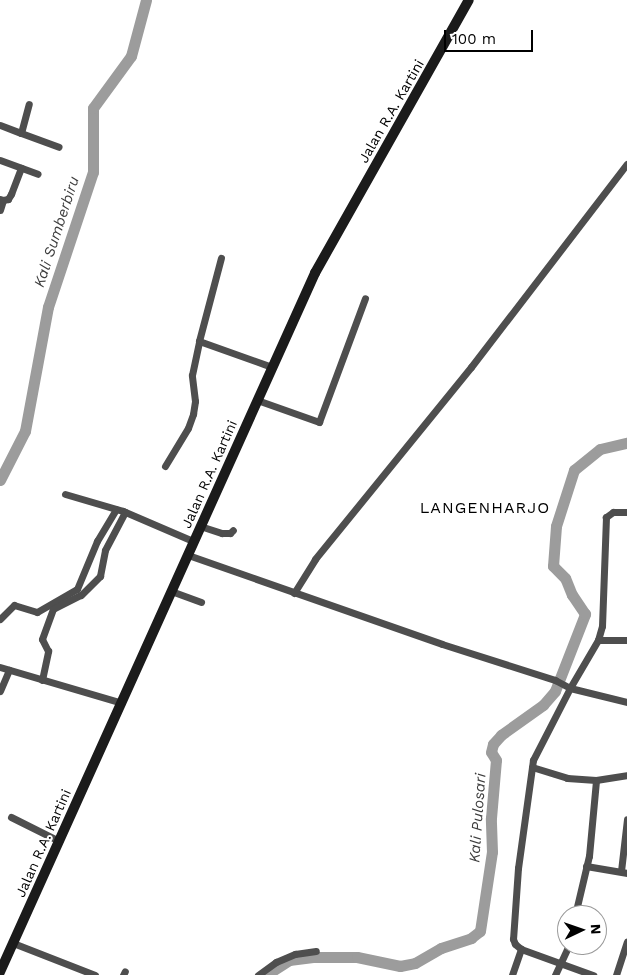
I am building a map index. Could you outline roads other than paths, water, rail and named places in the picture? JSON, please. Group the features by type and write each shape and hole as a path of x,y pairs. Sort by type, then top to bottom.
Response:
{"main road":[{"name":"Jalan R.A. Kartini","path":"0,972 314,273 469,0"}],"street":[{"path":"21,133 29,104"},
{"path":"0,125 59,147"},
{"path":"0,160 38,174"},
{"path":"294,593 315,560 465,374 627,164"},
{"path":"0,210 1,199 8,198 11,194 21,168"},
{"path":"165,466 188,428 193,414 195,401 192,375 221,258"},
{"path":"257,400 320,422 365,298"},
{"path":"199,341 272,367"},
{"path":"65,494 120,511 194,541"},
{"path":"42,680 48,651 42,639 53,609 79,592 102,571 106,550 120,511"},
{"path":"0,619 14,604 37,612 79,592 95,546 120,511"},
{"path":"593,975 521,949 515,944 513,939 514,909 532,767 536,755 570,688 598,640 602,626 606,518 612,512 627,512"},
{"path":"200,526 222,533 230,533 233,530"},
{"path":"188,555 294,593 558,681 570,688 627,702"},
{"path":"171,591 201,602"},
{"path":"598,640 627,640"},
{"path":"0,667 122,703"},
{"path":"0,691 9,670"},
{"path":"532,767 567,778 596,780 627,775"},
{"path":"577,905 586,866 596,780"},
{"path":"11,817 59,841"},
{"path":"586,866 624,872 627,819"},
{"path":"616,975 627,942"},
{"path":"13,945 89,975"},
{"path":"13,945 95,975"},
{"path":"512,975 521,949"},
{"path":"258,975 276,962 294,954 316,952"},
{"path":"556,975 565,955"}],"waterway":[{"name":"Kali Sumberbiru","path":"0,480 25,431 48,307 93,172 93,108 131,56 146,0"},
{"name":"Kali Pulosari","path":"266,975 289,960 315,957 357,957 400,966 415,963 441,948 471,938 480,931 492,852 491,818 496,760 491,752 493,744 501,735 543,705 555,691 585,614 572,595 565,578 553,566 556,526 574,470 600,449 627,443"}],"district":[{"name":"LANGENHARJO","path":"485,508"}]}
